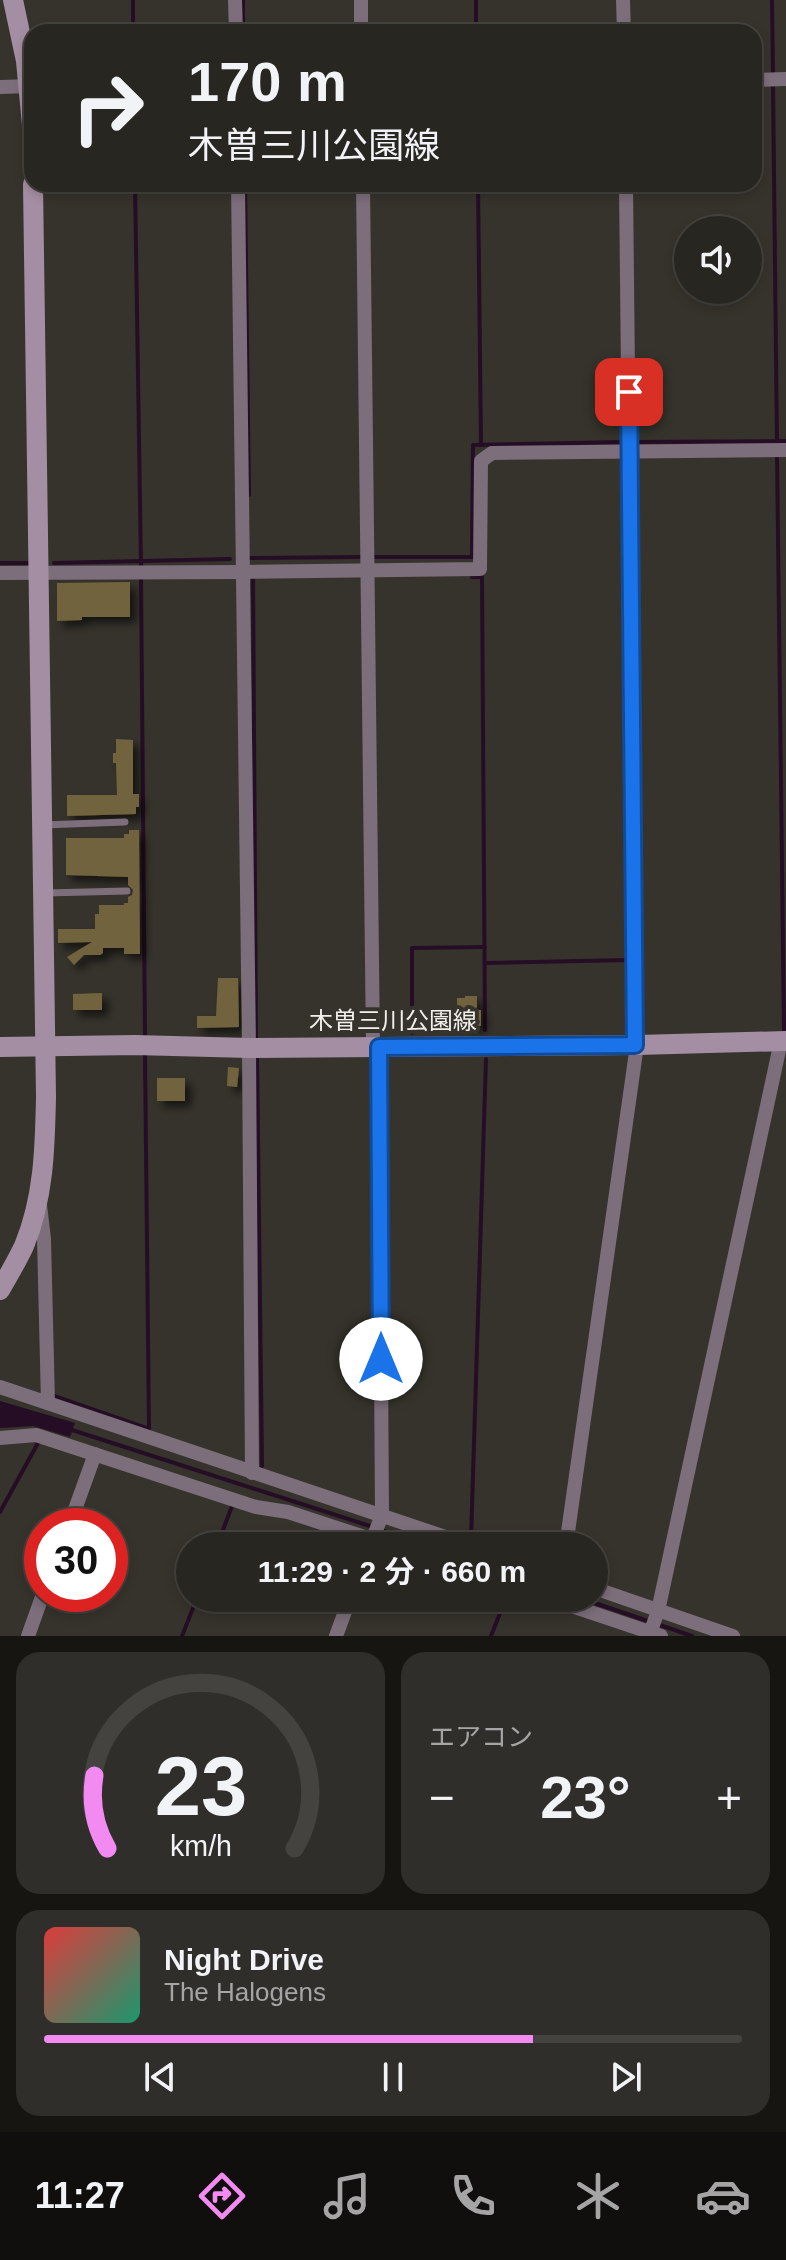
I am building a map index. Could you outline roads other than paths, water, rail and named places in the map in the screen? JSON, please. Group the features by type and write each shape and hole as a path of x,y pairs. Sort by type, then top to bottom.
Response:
{"street":[{"path":"13,0 24,53"},
{"path":"235,0 236,24"},
{"path":"361,0 361,24"},
{"path":"623,0 624,24"},
{"path":"762,80 786,79"},
{"path":"0,87 24,86"},
{"path":"0,1290 25,1243 39,1193 44,1159 46,1097 33,192"},
{"path":"238,192 252,1473"},
{"path":"363,192 381,1518 376,1532"},
{"path":"568,1532 636,1045 626,192"},
{"path":"0,573 480,569 481,461 492,453 786,450"},
{"path":"589,1612 653,1634 784,1041"},
{"name":"木曽三川公園線","path":"0,1047 135,1045 249,1048 784,1041"},
{"path":"39,1193 44,1239 48,1403"},
{"path":"0,1387 426,1532"},
{"path":"0,1438 36,1435 256,1507 288,1512 346,1532"},
{"path":"76,1508 95,1454"},
{"path":"608,1593 733,1636"},
{"path":"28,1636 37,1612"},
{"path":"336,1636 345,1612"}],"lane":[{"path":"41,825 125,822"},
{"path":"42,893 127,891"}],"waterway":[{"path":"133,0 133,24"},
{"path":"243,0 243,24"},
{"path":"476,0 476,24"},
{"path":"772,0 773,72"},
{"path":"773,84 777,445"},
{"path":"135,192 141,566"},
{"path":"245,192 249,495"},
{"path":"478,192 481,445"},
{"path":"634,442 786,441"},
{"path":"370,557 472,557 473,445 623,442"},
{"path":"777,455 784,1031"},
{"path":"248,558 361,557"},
{"path":"54,563 230,559"},
{"path":"0,563 30,563"},
{"path":"472,573 472,577 482,577 485,1030"},
{"path":"253,575 256,1037"},
{"path":"141,577 145,1035"},
{"path":"412,1033 412,948 485,947"},
{"path":"485,963 629,960"},
{"path":"54,1396 149,1429 145,1056"},
{"path":"257,1057 262,1466"},
{"path":"471,1532 486,1059"},
{"path":"69,1429 373,1527"},
{"path":"0,1512 38,1443"},
{"path":"222,1532 232,1506"},
{"path":"381,1530 387,1532"},
{"path":"608,1608 692,1636"},
{"path":"182,1636 191,1612"},
{"path":"491,1636 500,1612"}]}
